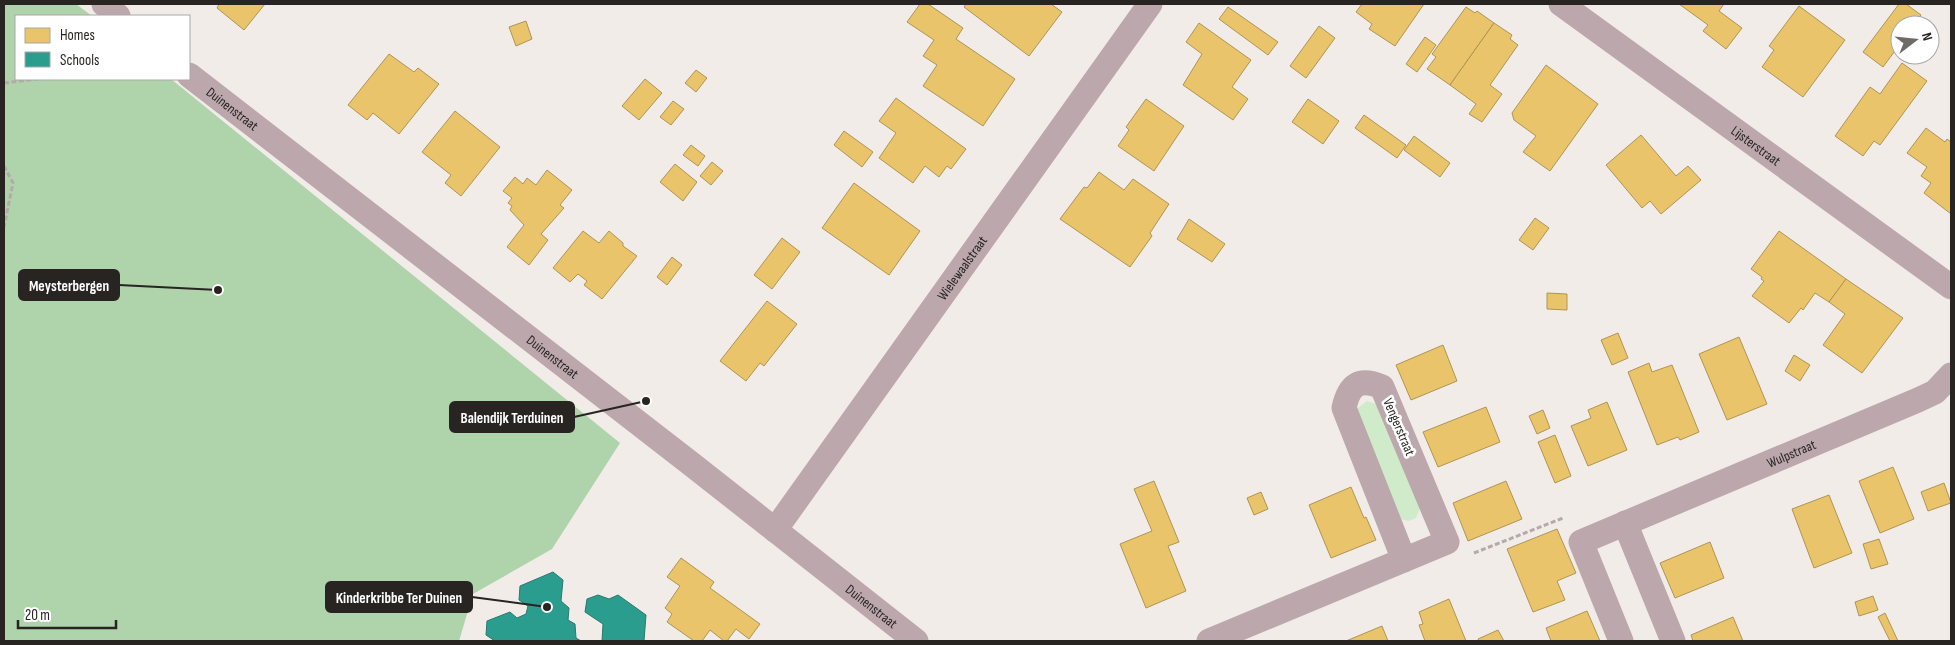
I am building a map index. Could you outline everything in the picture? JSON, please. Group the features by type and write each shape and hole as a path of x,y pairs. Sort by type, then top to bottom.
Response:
{"street":[{"path":"104,4 117,15"},
{"name":"Wielewaalstraat","path":"775,530 1150,4"},
{"name":"Lijsterstraat","path":"1562,4 1951,287"},
{"name":"Duinenstraat","path":"190,76 916,641"},
{"name":"Wulpstraat","path":"1580,542 1936,392 1951,375"},
{"name":"Vengerstraat","path":"1404,560 1344,408 1347,393 1357,384 1370,382 1382,387 1447,542"},
{"path":"1625,523 1673,641"},
{"path":"1209,641 1447,542"},
{"path":"1580,542 1621,641"}],"path":[{"path":"4,82 26,80"},
{"path":"4,166 13,183 4,227"},
{"path":"1447,542 1461,558 1562,517 1580,542"}],"green space":[{"path":"4,4 76,4 91,15 15,15 15,80 172,80 620,443 552,549 473,594 459,641 4,641"},
{"path":"1367,401 1376,404 1420,508 1416,518 1409,521 1401,519 1358,417 1358,408"}],"building: Homes":[{"path":"219,4 265,4 244,30 217,8"},
{"path":"920,4 928,4 963,28 956,39 1015,79 983,126 923,86 937,65 923,56 934,40 907,22"},
{"path":"966,4 1051,4 1062,12 1029,56 964,7"},
{"path":"1362,4 1424,4 1395,46 1369,29 1372,24 1356,12"},
{"path":"1679,4 1724,4 1719,11 1742,28 1726,49 1703,31 1708,25"},
{"path":"1899,4 1906,4 1921,15 1891,15"},
{"path":"1799,6 1845,40 1803,97 1762,67 1774,50 1769,46"},
{"path":"1228,7 1278,42 1268,55 1219,19"},
{"path":"1466,7 1475,13 1477,11 1494,23 1450,85 1427,69 1436,57 1432,54"},
{"path":"1890,16 1890,58 1883,67 1863,52"},
{"path":"526,21 532,39 516,46 509,27"},
{"path":"1199,23 1251,60 1232,87 1248,99 1233,120 1183,85 1202,54 1186,42"},
{"path":"1494,23 1512,35 1510,39 1518,45 1490,85 1502,94 1482,122 1469,114 1476,104 1450,85"},
{"path":"1319,26 1335,38 1306,78 1290,66"},
{"path":"1425,37 1436,45 1417,72 1406,64"},
{"path":"389,54 414,72 418,68 439,84 399,134 373,113 367,120 348,105"},
{"path":"1546,65 1598,104 1550,171 1523,152 1536,136 1514,120 1512,113"},
{"path":"1901,65 1905,65 1927,81 1880,145 1874,141 1863,156 1835,136 1870,87 1880,94"},
{"path":"696,70 707,78 696,92 685,83"},
{"path":"645,79 662,93 639,120 622,106"},
{"path":"896,98 966,149 951,169 947,166 939,177 925,166 913,183 879,158 896,133 879,121"},
{"path":"1146,99 1184,126 1154,171 1118,146 1129,130 1126,127"},
{"path":"1308,99 1339,121 1323,144 1292,122"},
{"path":"673,101 684,109 671,125 660,117"},
{"path":"455,111 500,147 461,196 445,183 451,175 422,152"},
{"path":"1364,115 1406,145 1397,158 1355,128"},
{"path":"1926,128 1945,142 1947,139 1951,142 1951,214 1924,193 1931,183 1921,176 1927,167 1907,153"},
{"path":"844,131 873,152 862,167 834,145"},
{"path":"1641,135 1676,176 1688,166 1701,180 1661,214 1650,201 1642,208 1606,165"},
{"path":"1414,136 1450,163 1440,177 1404,150"},
{"path":"691,145 705,156 698,166 683,155"},
{"path":"712,162 723,171 711,185 700,176"},
{"path":"675,164 697,182 683,201 660,182"},
{"path":"547,170 572,190 560,205 564,208 541,234 548,240 529,265 507,247 524,225 510,210 512,206 508,203 512,198 503,191 515,177 523,184 527,178 536,185"},
{"path":"1099,172 1124,190 1133,179 1169,204 1150,233 1152,236 1130,267 1060,219 1084,187 1087,188"},
{"path":"854,183 920,231 889,275 822,228"},
{"path":"1535,218 1549,228 1533,250 1519,240"},
{"path":"1189,219 1225,244 1212,262 1177,239"},
{"path":"583,231 599,243 609,231 623,243 623,246 637,256 602,299 584,285 587,281 578,274 570,282 553,268"},
{"path":"1779,231 1846,279 1829,302 1815,293 1803,310 1801,308 1789,323 1752,296 1764,281 1761,279 1762,277 1751,269"},
{"path":"782,238 800,252 772,289 754,275"},
{"path":"672,257 682,265 667,285 657,277"},
{"path":"1846,279 1903,318 1862,373 1823,345 1845,314 1829,302"},
{"path":"1547,293 1567,294 1567,310 1547,309"},
{"path":"767,301 797,324 764,366 760,363 746,381 720,361"},
{"path":"1618,333 1628,358 1612,365 1601,340"},
{"path":"1739,337 1767,404 1727,420 1699,354"},
{"path":"1443,345 1457,381 1411,400 1396,365"},
{"path":"1794,355 1810,365 1800,381 1785,371"},
{"path":"1649,363 1652,372 1672,365 1699,432 1680,440 1678,437 1657,445 1628,372"},
{"path":"1607,402 1627,450 1588,466 1571,426 1591,418 1588,410"},
{"path":"1486,407 1500,442 1438,467 1423,432"},
{"path":"1543,410 1550,428 1537,434 1529,416"},
{"path":"1555,435 1571,476 1555,483 1538,442"},
{"path":"1893,467 1914,519 1880,533 1859,481"},
{"path":"1154,481 1179,542 1168,546 1186,591 1146,608 1120,544 1152,531 1134,489"},
{"path":"1506,481 1522,519 1468,541 1453,503"},
{"path":"1944,483 1951,503 1928,511 1921,492"},
{"path":"1351,487 1376,540 1331,558 1309,505"},
{"path":"1261,492 1268,509 1254,515 1247,498"},
{"path":"1829,495 1852,553 1814,568 1792,509"},
{"path":"1557,529 1576,573 1557,581 1565,600 1533,612 1507,549"},
{"path":"1879,539 1888,564 1871,569 1863,544"},
{"path":"1710,542 1724,578 1675,598 1660,563"},
{"path":"681,558 714,582 710,588 760,624 749,639 736,629 727,641 724,641 710,630 702,641 694,641 667,622 672,614 665,608 680,586 667,577"},
{"path":"1873,596 1878,610 1859,616 1855,602"},
{"path":"1449,599 1466,641 1425,641 1419,625 1423,624 1419,612"},
{"path":"1587,611 1600,641 1551,641 1546,628"},
{"path":"1885,613 1898,641 1890,641 1878,617"},
{"path":"1733,617 1743,641 1693,641 1691,635"},
{"path":"1382,626 1388,641 1346,641"},
{"path":"1498,630 1504,641 1479,641 1478,639"}],"building: Schools":[{"path":"553,572 563,580 561,601 569,608 568,620 575,624 576,638 581,641 495,641 486,635 487,621 510,612 517,618 526,614 528,606 519,600 520,586"},
{"path":"598,595 609,599 618,595 646,615 644,641 602,641 603,624 585,612 587,599"}],"place":[{"name":"Meysterbergen","path":"218,290"},
{"name":"Balendijk Terduinen","path":"646,401"},
{"name":"Kinderkribbe Ter Duinen","path":"547,607"}]}
